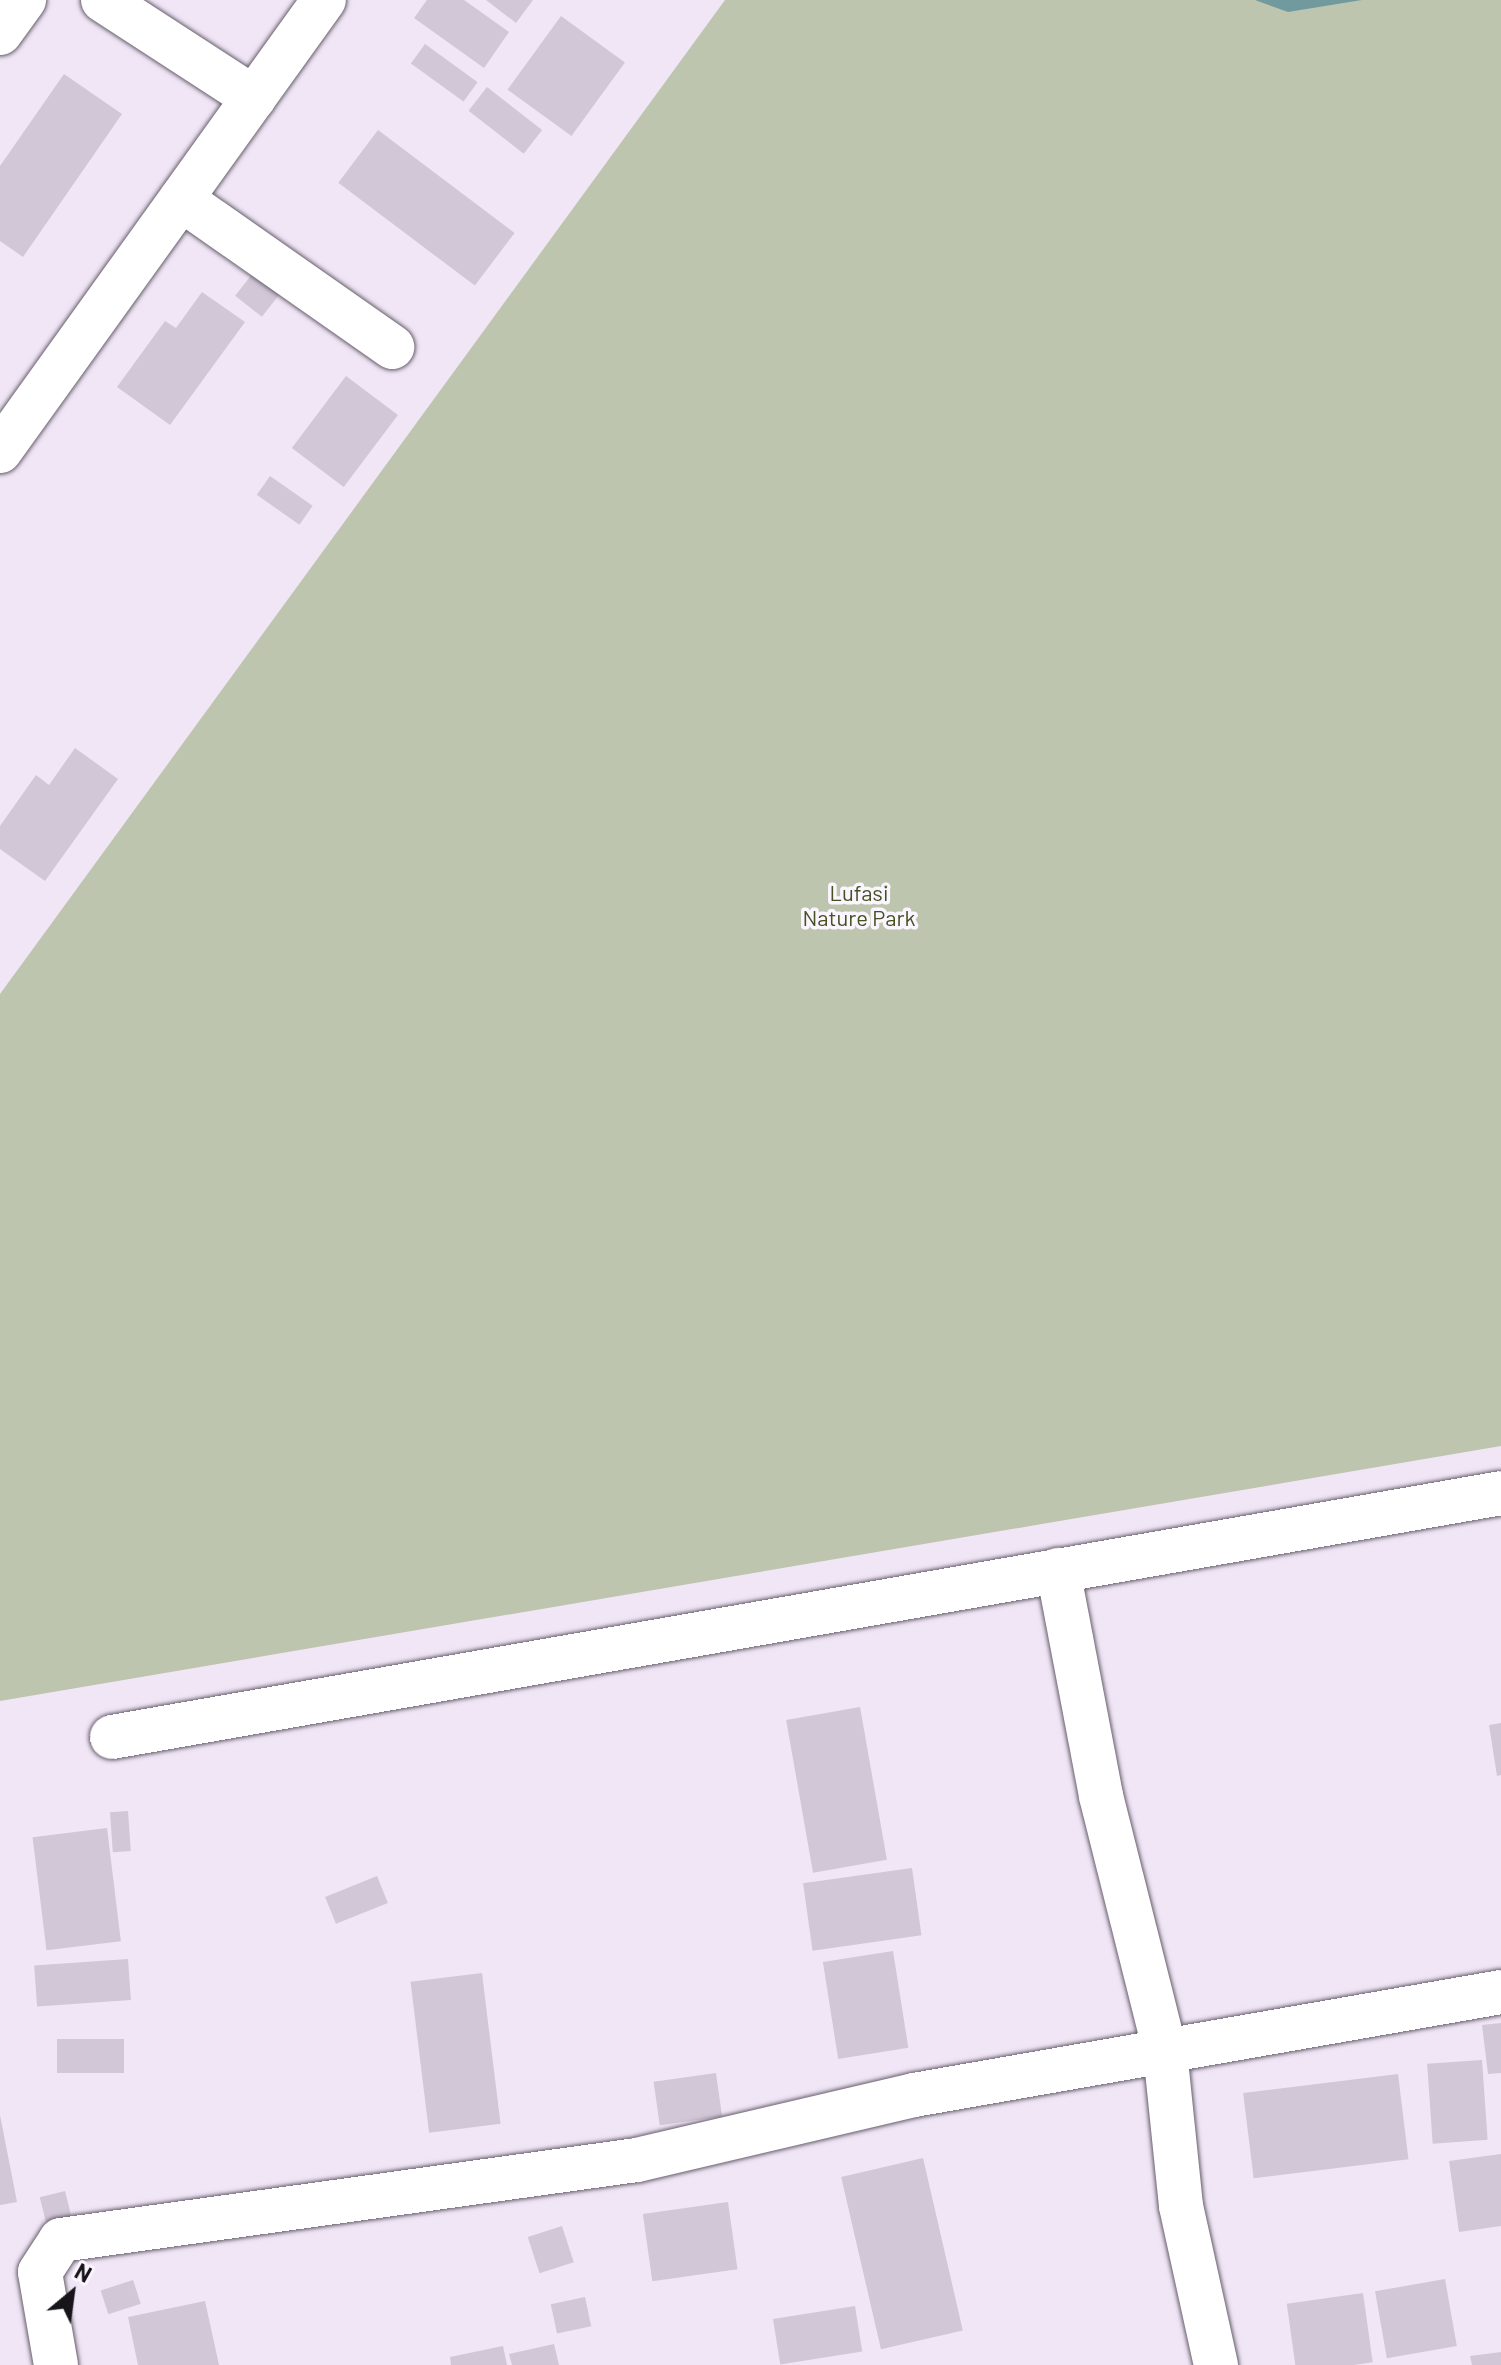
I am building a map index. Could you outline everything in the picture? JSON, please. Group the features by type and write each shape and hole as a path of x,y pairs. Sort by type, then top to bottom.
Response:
{"street":[{"path":"0,33 24,0"},
{"path":"103,0 254,98"},
{"path":"0,451 324,0"},
{"path":"181,199 392,347"},
{"path":"112,1737 1501,1493"},
{"path":"1058,1570 1101,1796 1165,2051 1181,2206 1216,2365"},
{"path":"56,2365 40,2272 61,2240 637,2160 914,2095 1501,1992"}],"green space":[{"name":"Lufasi Nature Park","path":"725,0 1501,0 1501,1446 0,1701 0,994"}],"shaded area":[{"path":"1255,0 1362,0 1288,12"}],"building":[{"path":"427,0 464,0 509,32 484,68 414,18"},
{"path":"486,0 533,0 516,23"},
{"path":"561,16 625,62 571,136 508,90"},
{"path":"425,44 478,82 463,102 411,63"},
{"path":"64,74 122,114 23,257 0,241 0,166"},
{"path":"487,87 542,130 524,154 469,111"},
{"path":"378,130 515,233 475,286 338,183"},
{"path":"253,273 280,294 262,317 235,296"},
{"path":"202,292 245,322 170,425 117,387 165,321 176,328"},
{"path":"346,376 398,415 344,487 292,448"},
{"path":"270,476 313,506 299,525 257,495"},
{"path":"75,748 118,779 45,881 0,849 0,826 36,775 49,785"},
{"path":"860,1707 887,1860 813,1873 786,1720"},
{"path":"1501,1723 1501,1775 1497,1776 1489,1725"},
{"path":"128,1811 131,1851 113,1852 110,1812"},
{"path":"107,1828 121,1941 46,1950 33,1837"},
{"path":"912,1868 921,1935 813,1951 803,1883"},
{"path":"377,1876 388,1903 336,1924 325,1897"},
{"path":"893,1951 908,2048 838,2059 823,1962"},
{"path":"128,1959 131,2000 37,2006 34,1966"},
{"path":"482,1973 501,2124 429,2133 411,1982"},
{"path":"1501,2023 1501,2073 1488,2074 1482,2025"},
{"path":"57,2039 124,2039 124,2073 57,2073"},
{"path":"1482,2060 1488,2140 1433,2144 1427,2064"},
{"path":"716,2073 722,2117 660,2125 654,2082"},
{"path":"1398,2074 1408,2159 1254,2178 1243,2093"},
{"path":"0,2115 17,2202 0,2205"},
{"path":"1501,2154 1501,2226 1459,2232 1449,2161"},
{"path":"923,2158 963,2330 881,2349 841,2177"},
{"path":"65,2191 72,2219 47,2225 40,2197"},
{"path":"728,2202 737,2269 652,2281 643,2214"},
{"path":"562,2226 574,2262 540,2273 528,2237"},
{"path":"1445,2279 1457,2346 1387,2358 1375,2291"},
{"path":"133,2280 141,2304 108,2314 101,2291"},
{"path":"1363,2293 1373,2362 1295,2365 1287,2304"},
{"path":"585,2297 591,2326 557,2334 551,2304"},
{"path":"205,2301 219,2365 138,2365 128,2317"},
{"path":"855,2306 862,2351 780,2364 773,2319"},
{"path":"554,2344 559,2365 512,2365 509,2354"},
{"path":"503,2346 507,2365 451,2365 450,2357"},
{"path":"1501,2352 1501,2365 1472,2365 1470,2356"}]}
